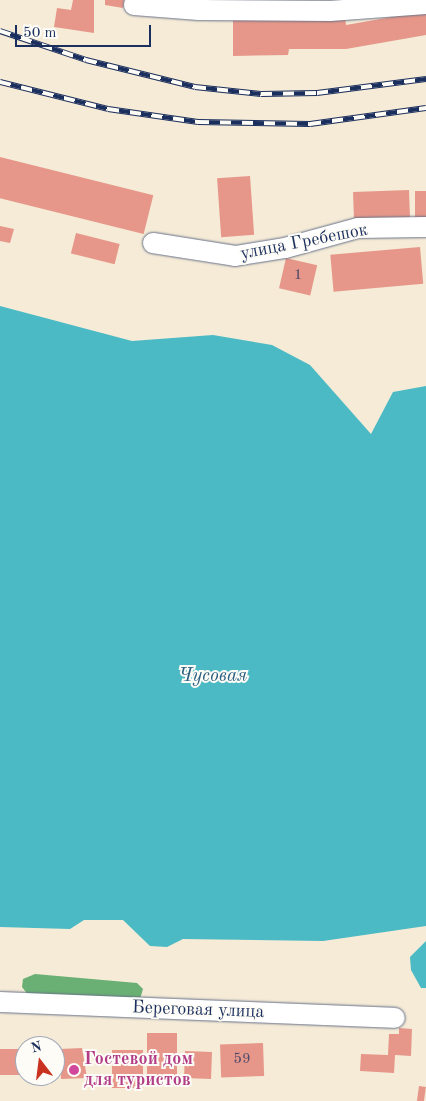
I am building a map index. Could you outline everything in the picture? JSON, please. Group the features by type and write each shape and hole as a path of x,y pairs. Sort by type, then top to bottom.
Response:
{"street":[{"path":"134,5 199,5 330,11 426,4"},
{"name":"улица Гребешок","path":"153,243 235,256 286,248 358,228 426,227"},
{"name":"Береговая улица","path":"0,1002 395,1018"}],"green space":[{"path":"35,974 137,983 143,989 140,999 29,996 22,987 23,979"}],"water":[{"name":"Чусовая","path":"0,306 132,341 213,335 272,345 310,365 371,434 393,392 426,386 426,926 323,941 183,939 167,947 150,946 123,920 84,920 70,929 0,927"},
{"path":"426,941 426,988 421,988 411,970 410,957"}],"building":[{"path":"73,0 94,0 94,33 54,27 57,8 71,10"},
{"path":"105,0 124,0 123,8 105,5"},
{"path":"426,11 426,35 346,49 289,49 288,55 233,56 233,18 345,17 346,25"},
{"path":"0,157 153,195 144,234 0,198"},
{"path":"250,176 254,235 221,237 217,178"},
{"path":"409,190 410,219 354,221 353,192"},
{"path":"415,191 426,191 426,220 415,220"},
{"path":"0,226 14,229 10,243 0,241"},
{"path":"76,233 120,244 115,264 71,253"},
{"path":"420,247 423,284 334,292 330,255"},
{"path":"286,258 317,265 310,295 279,288"},
{"path":"399,1028 412,1029 411,1056 395,1055 394,1073 360,1071 361,1054 388,1055 389,1034 399,1034"},
{"path":"147,1033 177,1033 177,1082 147,1082"},
{"path":"263,1043 264,1076 221,1077 220,1045"},
{"name":"Гостевой дом для туристов","path":"82,1048 87,1078 65,1079 65,1049"},
{"path":"0,1049 15,1049 15,1075 0,1075"},
{"path":"112,1050 143,1050 143,1088 112,1088"},
{"path":"185,1051 212,1052 211,1079 184,1078"},
{"path":"419,1086 426,1087 424,1101 417,1101"}],"railway":[{"path":"0,31 86,60 195,87 261,94 317,93 426,79"},
{"path":"0,82 108,109 198,122 310,124 426,108"}],"place":[{"name":"Гостевой дом для туристов","path":"74,1070"}]}
